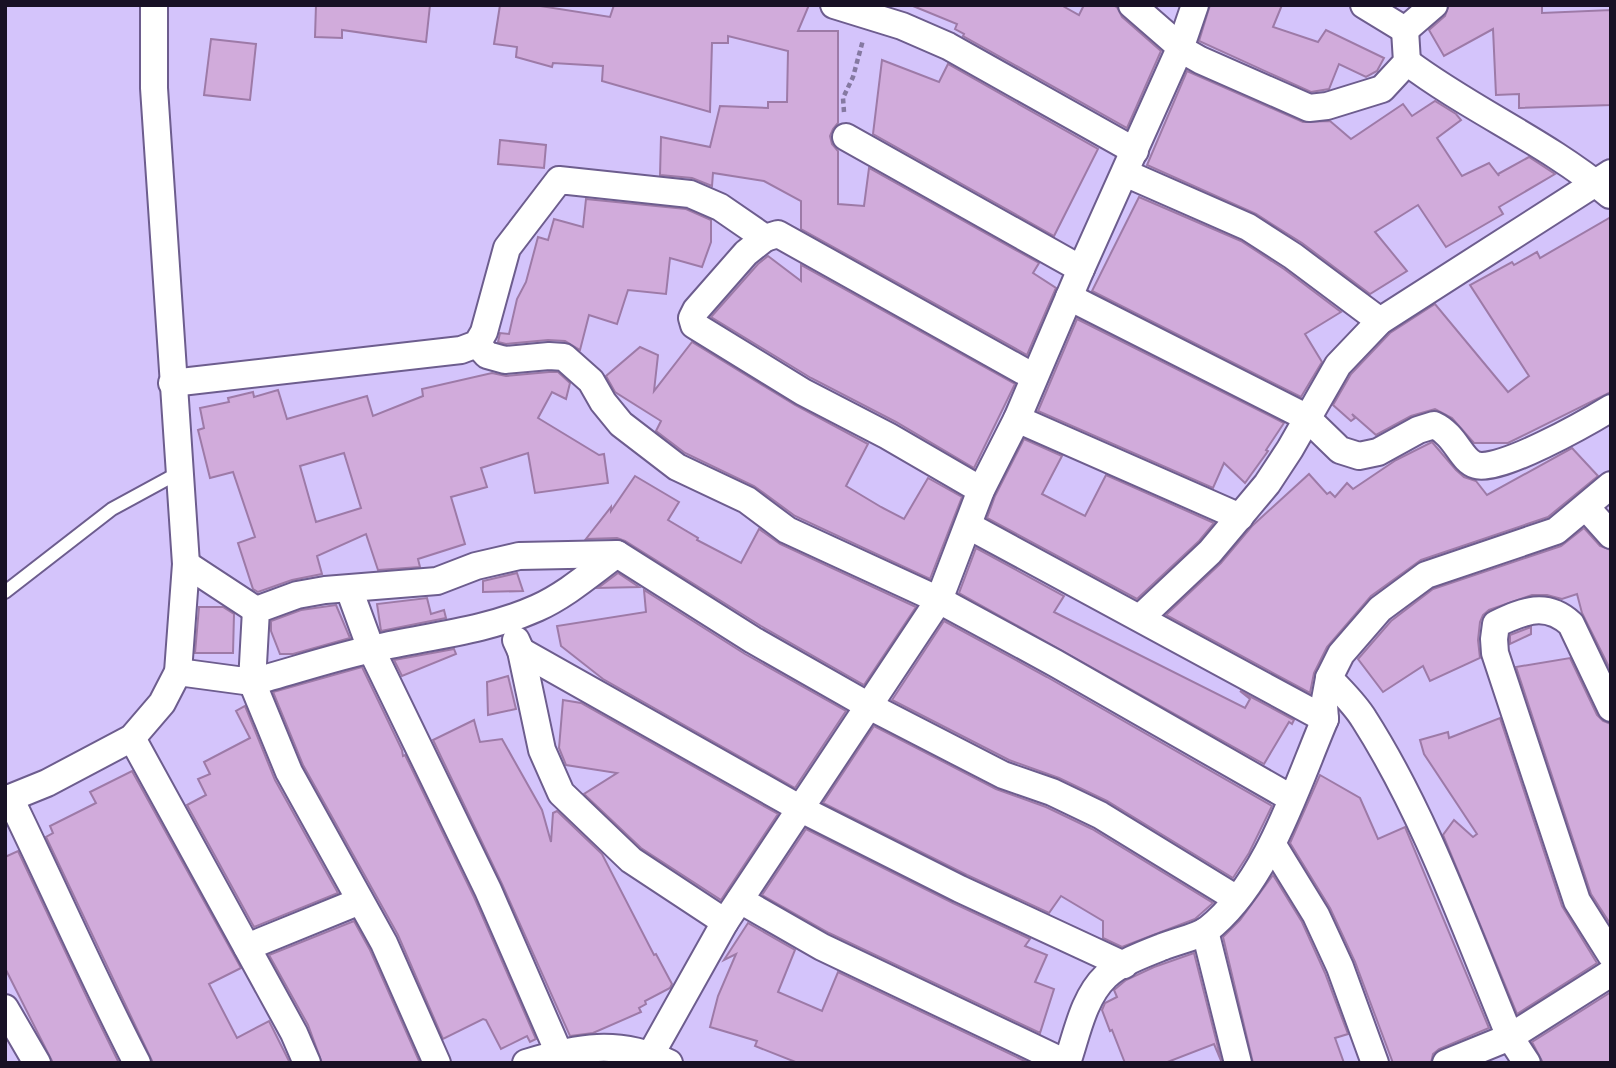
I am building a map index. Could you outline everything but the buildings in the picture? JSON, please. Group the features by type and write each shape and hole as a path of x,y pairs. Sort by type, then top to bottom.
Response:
{"street":[{"path":"137,1063 81,951 53,886 8,799 47,783 132,738 162,703 178,672 186,564 154,88 154,5"},
{"path":"834,5 902,26 948,46 1130,162 1293,256 1380,321"},
{"path":"1132,5 1200,60 1309,108 1327,106 1382,89 1407,62 1405,30"},
{"path":"526,1063 559,1052 611,1046 656,1060 725,922 939,600 981,490 1017,419 1181,46 1195,5"},
{"path":"1364,5 1405,30"},
{"path":"1405,30 1434,5"},
{"path":"1141,617 1210,552 1267,484 1338,365 1380,321 1606,184 1522,132 1487,116 1407,62"},
{"path":"846,137 1081,269"},
{"path":"172,383 461,350 477,344 484,332 507,248 559,180 691,194 720,207 765,239"},
{"path":"981,490 888,436 803,393 694,325 692,318 746,253 765,239 778,234 1034,377"},
{"path":"1069,297 1306,417 1340,450 1359,456 1378,452 1434,425 1446,430 1466,458 1476,465 1487,466 1532,450 1610,410"},
{"path":"477,344 488,355 505,360 564,357 591,381 621,424 677,467 747,500 787,530 939,600 1291,798"},
{"path":"1017,419 1240,517"},
{"path":"740,900 822,947 1066,1063 1083,1013 1095,989 1107,975 1162,946 1205,931 1237,899 1273,845 1325,719 1324,705 1329,678 1341,654 1380,609 1426,575 1556,531 1611,485"},
{"path":"1586,507 1611,535"},
{"path":"969,526 1325,719"},
{"path":"256,610 297,595 437,581 476,566 519,556 617,554 753,640 869,706 1003,775 1052,792 1100,815 1237,899"},
{"path":"178,672 251,682 372,649 452,634 537,608 563,593 617,554"},
{"path":"186,564 256,610"},
{"path":"349,589 372,649 488,890 559,1052"},
{"path":"1611,708 1571,624 1563,616 1548,609 1519,613 1496,624 1495,653 1577,901 1611,955"},
{"path":"256,610 251,682 289,772 384,943 437,1063"},
{"path":"506,619 521,651 542,750 561,793 631,860 725,922"},
{"path":"521,651 801,809 960,889 1124,965"},
{"path":"1329,678 1363,716 1394,772 1424,833 1510,1037 1527,1063"},
{"path":"132,738 294,1032 307,1063"},
{"path":"1273,845 1316,915 1340,967 1375,1063"},
{"path":"247,947 360,901"},
{"path":"1205,931 1238,1063"},
{"path":"1446,1063 1510,1037 1611,973"},
{"path":"5,1008 37,1063"}],"lane":[{"path":"5,592 112,509 181,472"}],"path":[{"path":"846,137 843,98 853,77 869,17"}]}
